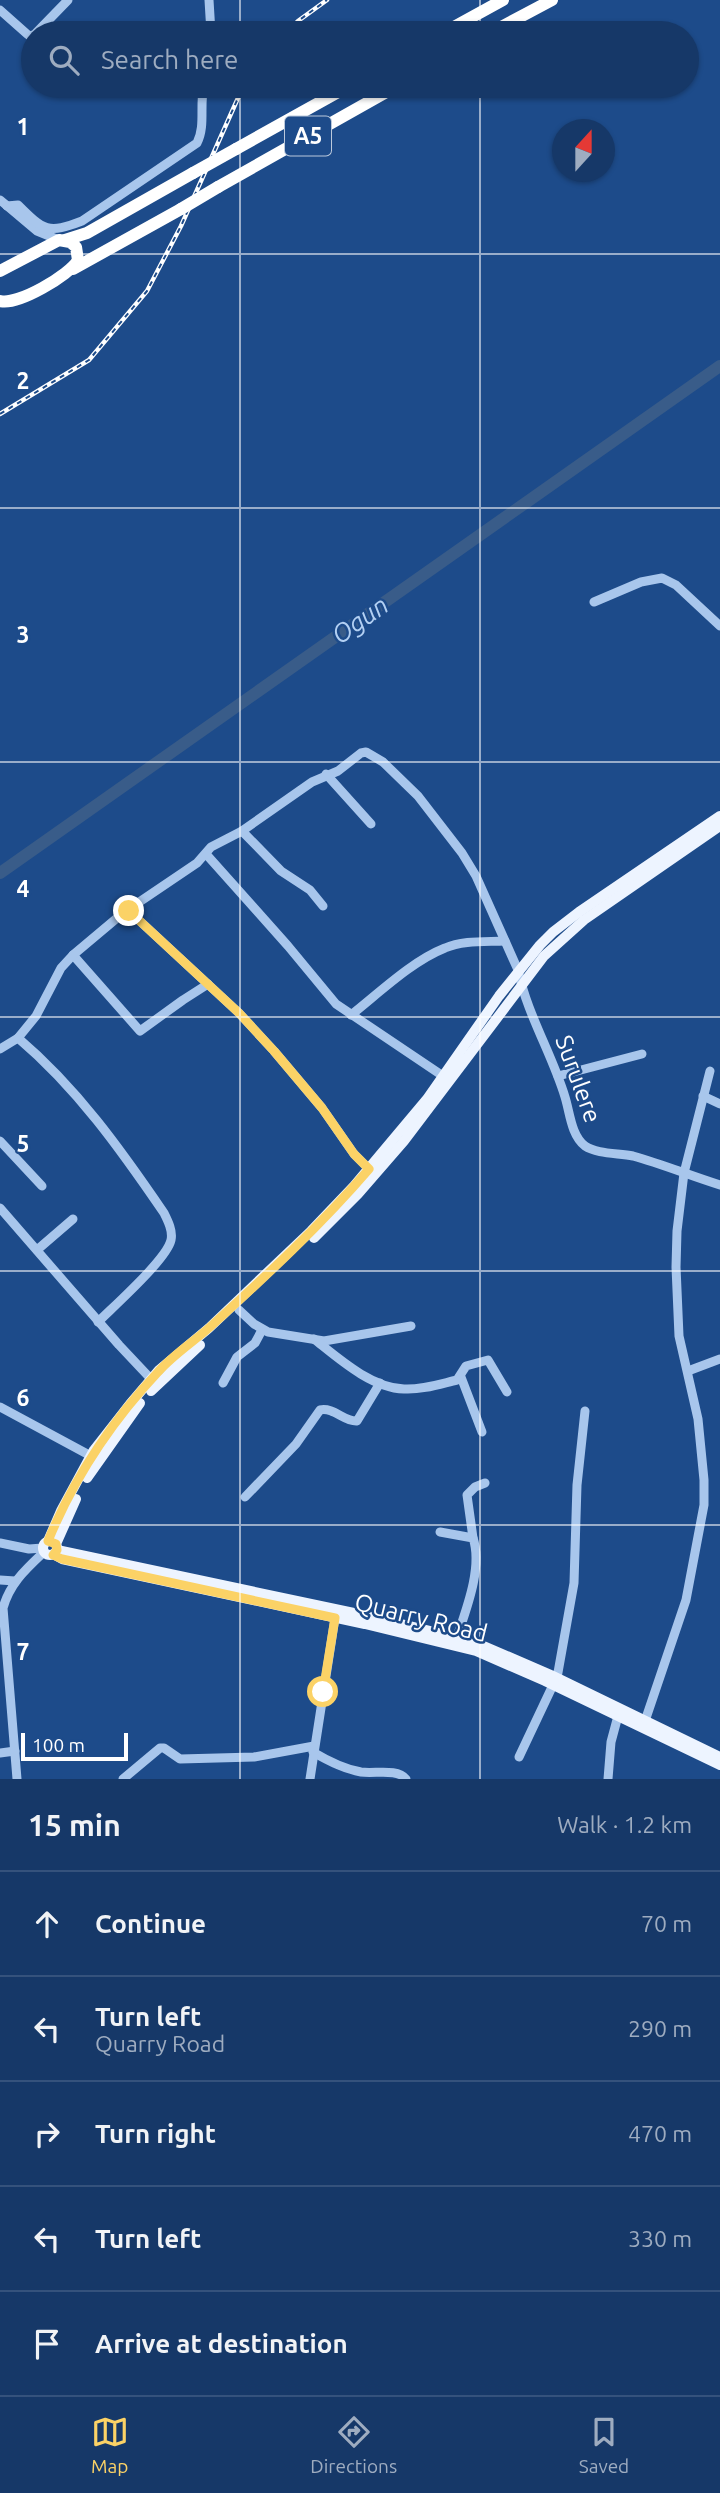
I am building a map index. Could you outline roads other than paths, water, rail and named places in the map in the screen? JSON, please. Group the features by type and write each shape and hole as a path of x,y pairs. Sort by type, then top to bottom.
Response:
{"highway":[{"path":"465,21 503,0"},
{"path":"513,21 552,0"},
{"name":"A5","path":"0,271 62,240 87,233 327,98"},
{"name":"A5","path":"0,311 376,98"},
{"path":"62,240 75,247 78,253 78,260 70,271"},
{"name":"A5","path":"0,301 12,302 22,298"}],"main road":[{"path":"50,1548 61,1511 91,1456 130,1404 151,1379 311,1231 369,1169 427,1099 518,970 553,932 720,816"},
{"path":"50,1548 88,1475 135,1409 159,1381 239,1310 358,1194 425,1114 544,956 567,933 720,826"},
{"name":"Quarry Road","path":"50,1548 62,1559 467,1648 555,1681 618,1716 720,1765"},
{"name":"Quarry Road","path":"50,1548 457,1637 484,1646 720,1757"}],"street":[{"path":"47,21 68,0"},
{"path":"209,0 210,21"},
{"path":"0,10 21,29"},
{"path":"4,203 18,205 35,222 46,227 61,229 82,220 197,143 202,125 202,98"},
{"path":"4,203 37,231 62,240"},
{"path":"594,601 641,582 662,578 676,585 720,626"},
{"name":"Surulere","path":"326,774 338,771 361,753 370,753 418,796 462,853 476,876 518,970 521,985 558,1076 575,1133 587,1147 631,1156 720,1185"},
{"path":"0,1049 18,1038 43,1006 61,968 73,955 123,913 197,863 211,847 242,831 326,774 371,824"},
{"path":"242,831 281,871 310,890 323,906"},
{"path":"206,854 288,946 329,997 351,1015 443,1076"},
{"path":"129,911 208,984 274,1051 322,1108 354,1154 369,1169"},
{"path":"351,1015 422,960 446,947 505,941"},
{"path":"73,955 141,1031 208,984"},
{"path":"18,1038 44,1060 99,1120 170,1226 172,1237 169,1245 144,1276 98,1321"},
{"path":"558,1076 642,1054"},
{"path":"645,1721 685,1600 704,1505 699,1432 679,1336 676,1267 684,1173 710,1071"},
{"path":"703,1096 720,1104"},
{"path":"0,1141 42,1186"},
{"path":"0,1208 151,1379"},
{"path":"37,1250 73,1220"},
{"path":"239,1310 262,1330 334,1341 411,1326"},
{"path":"223,1383 237,1357 255,1343 262,1330"},
{"path":"314,1339 359,1371 380,1383 401,1390 439,1385 461,1377 467,1366 488,1360 507,1392"},
{"path":"688,1371 720,1359"},
{"path":"461,1377 482,1432"},
{"path":"245,1497 296,1444 320,1409 330,1409 350,1421 357,1421 380,1383"},
{"path":"0,1407 91,1456"},
{"path":"519,1757 555,1681 574,1583 577,1485 585,1411"},
{"path":"457,1637 473,1580 475,1561 467,1495 475,1487 485,1483"},
{"path":"440,1532 473,1538"},
{"path":"0,1543 29,1549 50,1548"},
{"path":"17,1779 3,1608 15,1581 50,1548"},
{"path":"0,1580 15,1581"},
{"path":"310,1779 335,1618"},
{"path":"608,1779 613,1729 618,1716"},
{"path":"123,1779 160,1748 180,1759 254,1756 314,1749 344,1768 400,1774 406,1779"},
{"path":"0,1753 15,1751"}],"waterway":[{"name":"Ogun","path":"0,873 720,366"}],"railway":[{"path":"298,21 327,0"},
{"path":"0,414 89,360 147,291 181,226 238,98"}]}
